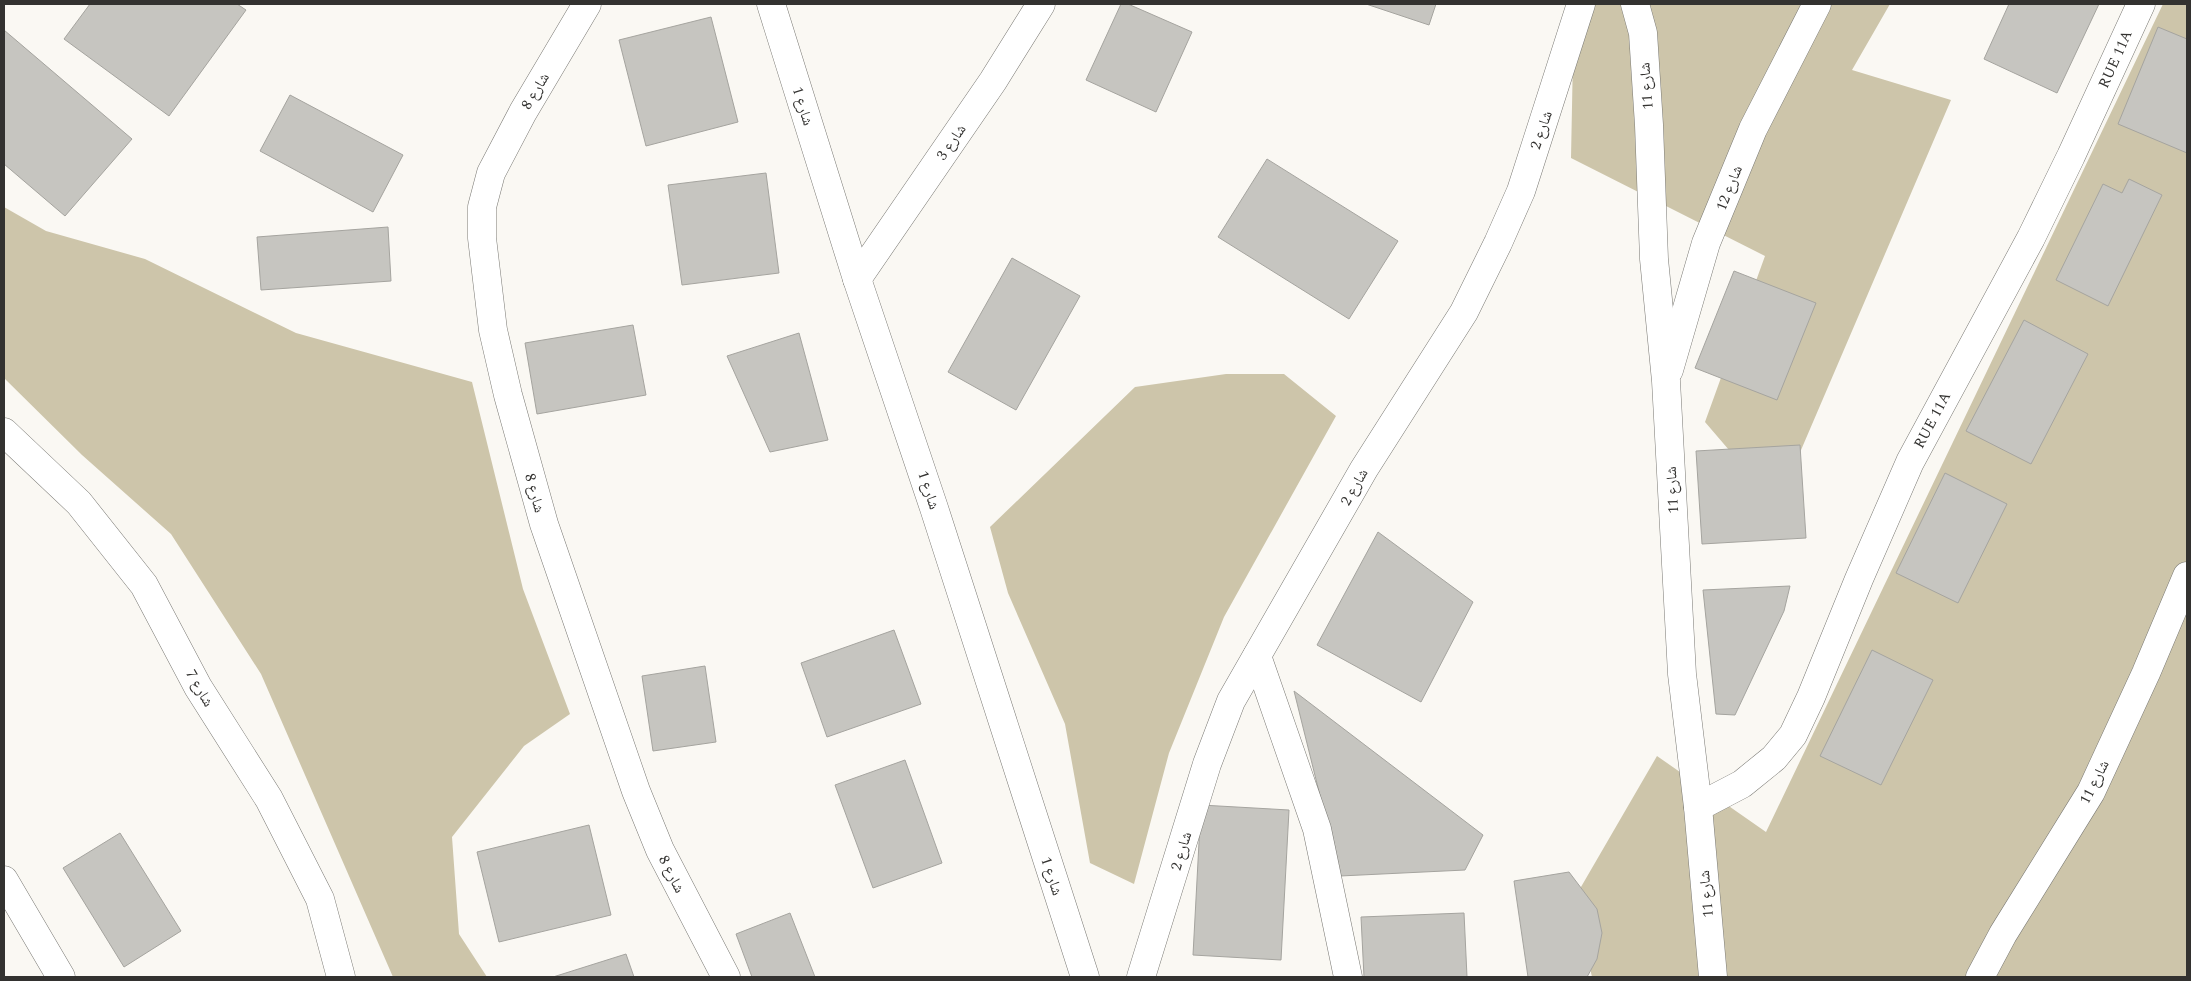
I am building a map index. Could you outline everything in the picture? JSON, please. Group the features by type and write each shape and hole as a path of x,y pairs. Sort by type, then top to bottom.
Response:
{"street":[{"name":"شارع 8","path":"587,4 523,112 491,173 482,207 482,230 491,313 508,395 544,524 627,764 660,850 726,977"},
{"name":"شارع 1","path":"772,4 857,279 928,490 1085,977"},
{"name":"شارع 3","path":"857,279 993,81 1041,4"},
{"name":"شارع 2","path":"1141,977 1207,764 1231,701 1364,468 1464,312 1494,252 1521,191 1581,4"},
{"name":"شارع 11","path":"1635,4 1643,33 1654,259 1666,381 1682,674 1698,807 1713,977"},
{"name":"شارع 12","path":"1666,381 1706,243 1753,129 1817,4"},
{"name":"RUE 11A","path":"1698,807 1742,784 1774,758 1793,735 1812,697 1859,579 1910,462 2031,238 2071,156 2140,4"},
{"name":"شارع 7","path":"4,432 79,503 144,586 198,687 269,798 320,899 341,977"},
{"name":"شارع 11","path":"1980,977 2003,934 2091,792 2146,673 2187,576"},
{"path":"1257,656 1318,829 1348,977"},
{"path":"4,880 61,977"}],"shaded area":[{"path":"1574,4 1890,4 1852,70 1951,100 1777,506 1705,422 1765,256 1571,158"},
{"path":"2163,4 2187,4 2187,977 1592,977 1574,899 1657,756 1766,832"},
{"path":"4,207 46,231 145,259 296,333 472,382 523,589 570,714 524,746 452,837 459,934 487,977 393,977 261,674 171,534 82,455 4,378"},
{"path":"1226,374 1284,374 1336,416 1224,617 1169,753 1134,884 1090,863 1065,724 1008,593 990,527 1135,387"}],"building":[{"path":"90,4 237,4 246,10 169,116 64,39"},
{"path":"1121,4 1128,4 1192,32 1156,112 1086,80"},
{"path":"1366,4 1436,4 1429,25"},
{"path":"2009,4 2099,4 2057,93 1984,59"},
{"path":"711,17 738,122 646,146 619,40"},
{"path":"2158,27 2187,39 2187,153 2118,124"},
{"path":"4,30 132,139 65,216 4,164"},
{"path":"290,95 403,155 373,212 260,151"},
{"path":"1267,159 1398,241 1349,319 1218,237"},
{"path":"766,173 779,273 682,285 668,185"},
{"path":"2129,179 2162,195 2108,306 2056,280 2103,184 2122,193"},
{"path":"388,227 391,281 261,290 257,237"},
{"path":"1012,258 1080,296 1016,410 948,372"},
{"path":"1734,271 1816,303 1777,400 1695,368"},
{"path":"2024,320 2088,354 2031,464 1966,431"},
{"path":"633,325 646,395 537,414 525,343"},
{"path":"799,333 828,440 770,452 727,356"},
{"path":"1800,445 1806,538 1702,544 1696,451"},
{"path":"1945,473 2007,504 1958,603 1896,573"},
{"path":"1378,532 1473,602 1421,702 1317,645"},
{"path":"1790,586 1784,611 1735,715 1716,714 1703,590"},
{"path":"894,630 921,704 827,737 801,663"},
{"path":"1872,650 1933,680 1881,785 1820,756"},
{"path":"705,666 716,742 653,751 642,676"},
{"path":"1294,691 1483,835 1465,870 1340,876"},
{"path":"905,760 942,863 873,888 835,785"},
{"path":"1201,805 1289,810 1281,960 1193,955"},
{"path":"589,825 611,915 499,942 477,852"},
{"path":"120,833 181,931 124,967 63,868"},
{"path":"1569,872 1597,909 1602,933 1597,959 1587,977 1528,977 1514,881"},
{"path":"790,913 815,977 752,977 736,934"},
{"path":"1464,913 1467,977 1364,977 1361,917"},
{"path":"626,954 634,977 553,977"}]}
